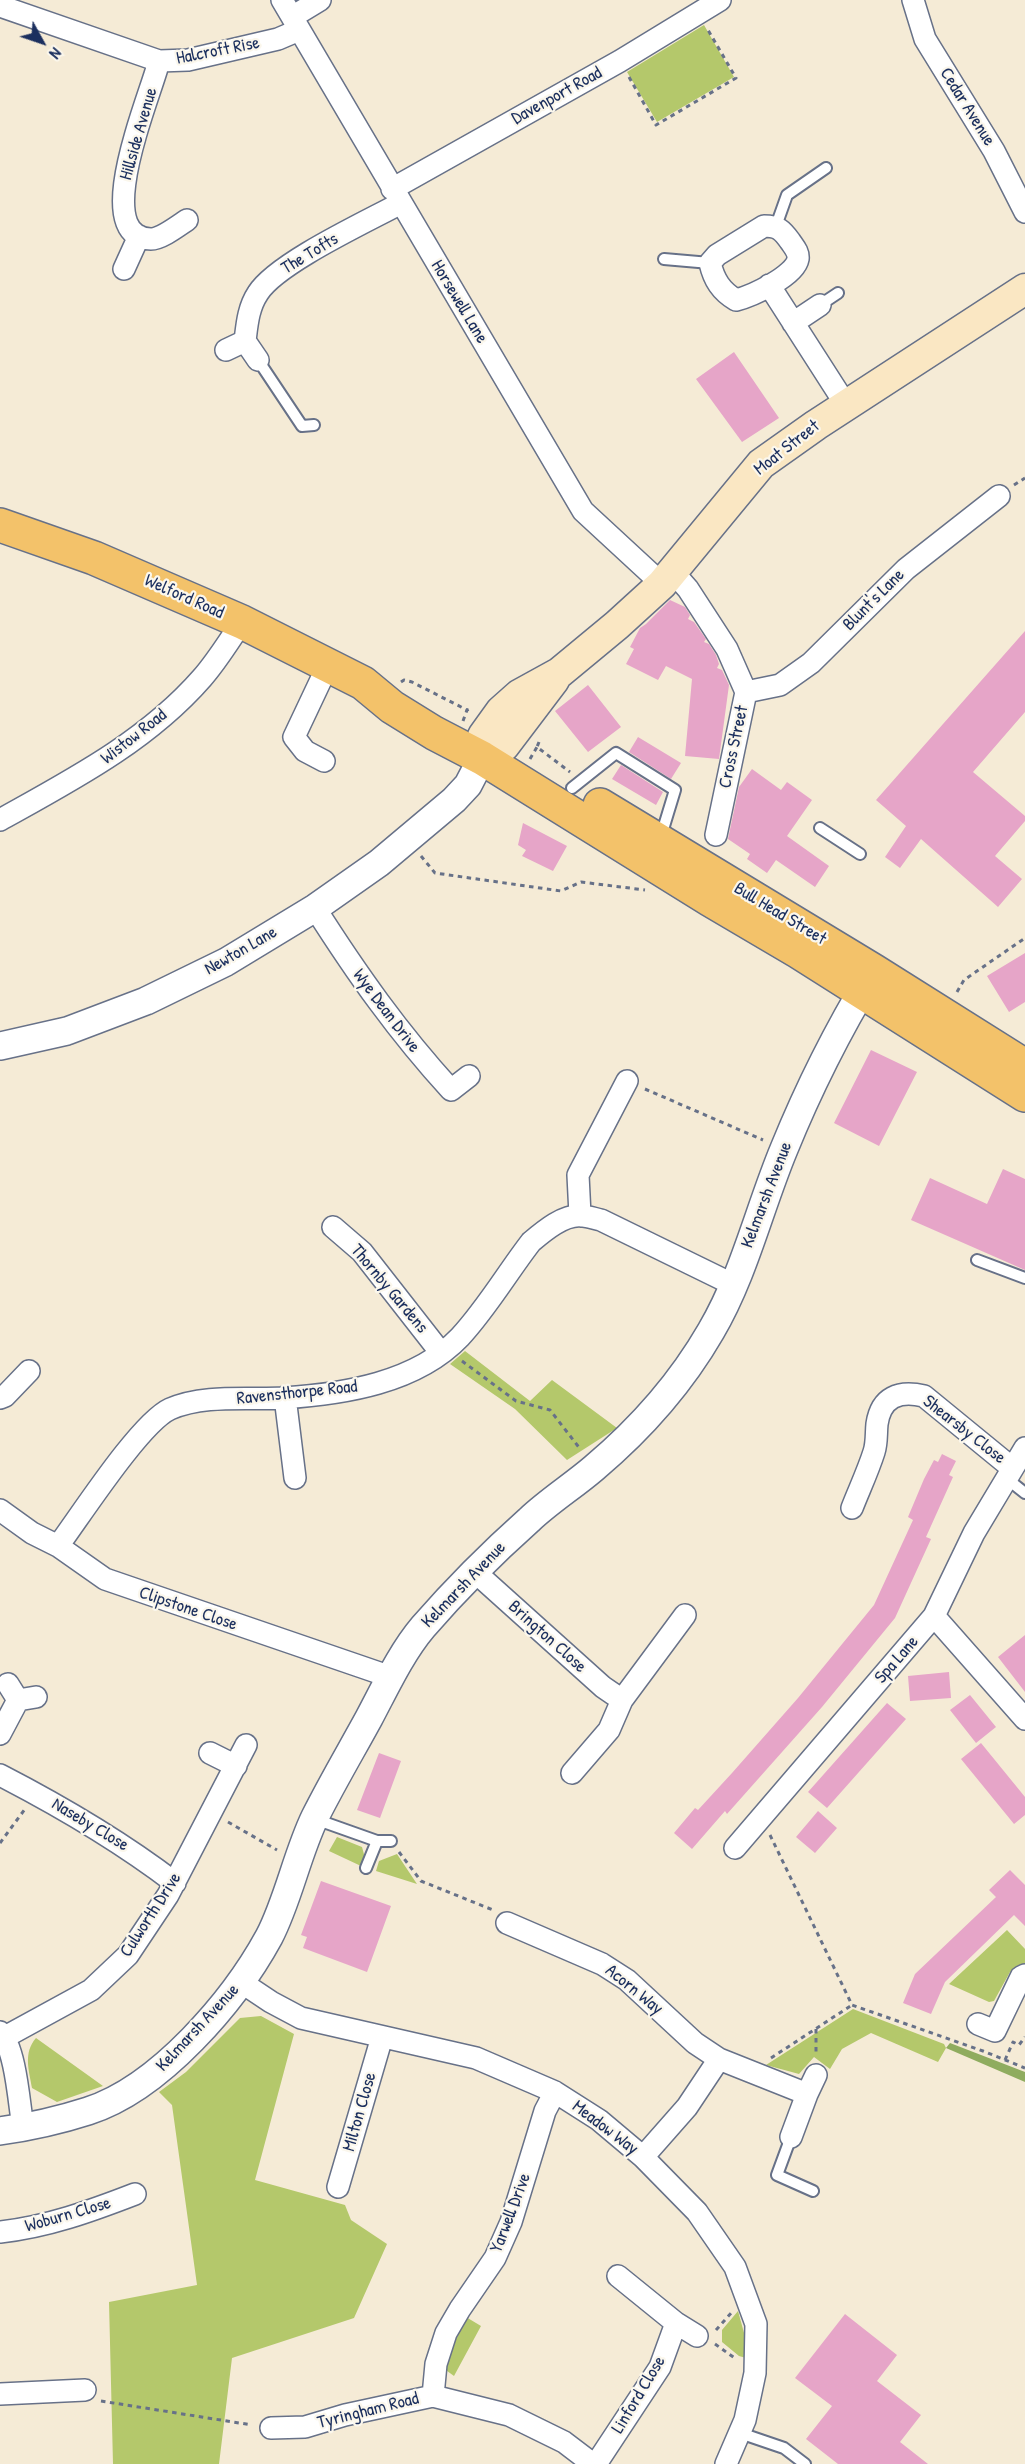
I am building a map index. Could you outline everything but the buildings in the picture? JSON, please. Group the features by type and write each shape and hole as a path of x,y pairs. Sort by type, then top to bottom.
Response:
{"main road":[{"name":"Moat Street","path":"472,735 519,695 559,673 617,626 667,578 761,464 846,405 1025,289"},
{"name":"Welford Road","path":"0,525 94,558 242,622 328,665 378,685 392,707 472,735"},
{"name":"Bull Head Street","path":"472,735 535,764 561,793 656,857 805,942 868,981 1025,1095"},
{"path":"472,735 561,793"},
{"name":"Bull Head Street","path":"868,981 943,1014 1025,1066"}],"street":[{"name":"Halcroft Rise","path":"0,6 159,61 188,60 278,39 291,16 320,0"},
{"name":"Davenport Road","path":"397,196 720,0"},
{"name":"Cedar Avenue","path":"913,0 925,39 994,151 1025,212"},
{"name":"Horsewell Lane","path":"291,16 583,511 667,578"},
{"name":"Hillside Avenue","path":"139,236 130,230 124,217 122,201 126,168 159,61"},
{"name":"The Tofts","path":"258,360 235,346 258,292 282,269 397,196"},
{"path":"124,269 139,236 153,239 187,220"},
{"path":"764,226 776,226 784,232 797,252 798,260 792,270 769,285 748,297 736,300 724,293 713,276 710,263 717,255 764,226"},
{"path":"769,285 846,405"},
{"path":"793,323 820,305"},
{"name":"Blunt's Lane","path":"746,692 780,685 811,663 906,569 999,496"},
{"name":"Cross Street","path":"667,578 688,589 727,649 746,692 716,835"},
{"name":"Wistow Road","path":"0,820 102,763 149,727 179,702 202,678 242,622"},
{"path":"324,761 305,751 294,737 328,665"},
{"name":"Newton Lane","path":"0,1046 67,1031 146,1001 226,962 315,908 408,839 468,785 472,735"},
{"name":"Wye Dean Drive","path":"315,908 364,983 429,1066 451,1090 469,1076"},
{"name":"Kelmarsh Avenue","path":"11,2129 91,2111 139,2086 171,2060 222,2007 241,1982 271,1934 314,1818 391,1677 420,1631 474,1571 531,1517 595,1467 648,1416 679,1380 712,1330 734,1285 784,1149 839,1032 868,981"},
{"path":"627,1081 578,1175 580,1215 601,1220 734,1285"},
{"name":"Ravensthorpe Road","path":"58,1546 140,1435 169,1410 203,1401 285,1397 354,1389 401,1376 422,1366 459,1338 531,1242 546,1229 580,1215"},
{"name":"Thornby Gardens","path":"333,1227 362,1252 441,1353"},
{"path":"0,1398 5,1396 29,1371"},
{"name":"Shearsby Close","path":"852,1508 874,1451 880,1412 886,1402 897,1394 910,1393 924,1396 1009,1473"},
{"path":"285,1397 295,1478"},
{"name":"Spa Lane","path":"735,1848 934,1617 974,1533 1025,1448"},
{"name":"Clipstone Close","path":"0,1510 105,1579 391,1677"},
{"name":"Brington Close","path":"474,1571 594,1680 622,1700"},
{"path":"572,1773 609,1730 622,1700 685,1615"},
{"path":"934,1617 1025,1719"},
{"path":"0,1734 21,1693"},
{"name":"Culworth Drive","path":"2,2035 91,1990 128,1955 175,1883 246,1745"},
{"path":"210,1754 236,1766"},
{"name":"Naseby Close","path":"0,1774 131,1850 175,1883"},
{"name":"Acorn Way","path":"507,1923 602,1964 627,1980 695,2043 719,2059 752,2070 812,2084"},
{"path":"978,2024 995,2031 1021,1977 1025,1975"},
{"name":"Meadow Way","path":"241,1982 301,2018 476,2058 555,2092 599,2120 643,2157 697,2212 735,2267 756,2324 755,2373 746,2420 726,2464"},
{"path":"2,2035 16,2074 11,2129"},
{"name":"Milton Close","path":"338,2187 382,2037"},
{"path":"643,2157 687,2107 719,2059"},
{"path":"791,2137 812,2084"},
{"name":"Yarwell Drive","path":"433,2396 436,2364 446,2333 495,2258 511,2222 545,2111 555,2092"},
{"name":"Woburn Close","path":"0,2232 46,2224 79,2215 135,2194"},
{"path":"618,2276 676,2323 702,2338"},
{"name":"Linford Close","path":"595,2464 660,2367 676,2323"},
{"path":"0,2394 85,2390"},
{"name":"Tyringham Road","path":"271,2428 305,2427 345,2415 433,2396 510,2415 564,2442 595,2464"}],"lane":[{"path":"776,226 787,195 826,168"},
{"path":"664,259 710,263"},
{"path":"820,305 838,293"},
{"path":"258,360 302,426 314,424"},
{"path":"561,793 616,753 675,790 656,857"},
{"path":"820,828 860,854"},
{"path":"977,1260 1025,1278"},
{"path":"1009,1473 1025,1493"},
{"path":"314,1818 377,1841 391,1841"},
{"path":"366,1868 377,1841"},
{"path":"791,2137 777,2175 813,2191"},
{"path":"740,2433 784,2448 805,2464"}],"path":[{"path":"620,61 657,125 736,78 698,13"},
{"path":"378,685 404,680 412,682 472,735"},
{"path":"408,839 435,873 561,891 581,882 644,891 656,857"},
{"path":"943,1014 964,980 1025,938"},
{"path":"627,1081 784,1149"},
{"path":"441,1353 459,1358 516,1401 550,1410 595,1467"},
{"path":"0,1843 36,1793"},
{"path":"211,1812 297,1862"},
{"path":"762,1817 852,2005 1025,2068"},
{"path":"391,1841 421,1881 501,1913 507,1923"},
{"path":"752,2070 852,2005"},
{"path":"812,2084 816,2029"},
{"path":"1005,2060 1013,2042 1019,2045 1025,2037"},
{"path":"747,2295 702,2338 716,2344 755,2373"},
{"path":"85,2390 93,2402 110,2401 271,2428"}],"green space":[{"path":"704,25 734,77 657,122 627,72"},
{"path":"465,1351 530,1401 552,1380 617,1428 567,1460 515,1409 450,1364"},
{"path":"337,1837 362,1847 365,1858 361,1866 329,1851"},
{"path":"397,1854 417,1884 376,1871 379,1861"},
{"path":"1007,1930 1025,1949 1025,1966 1010,1972 994,2001 989,2002 949,1984"},
{"path":"853,2009 944,2044 946,2048 938,2062 871,2033 842,2049 830,2069 814,2057 799,2074 766,2065"},
{"path":"261,2016 294,2034 255,2180 345,2205 351,2220 387,2244 354,2318 232,2358 219,2464 113,2464 109,2302 197,2285 172,2105 159,2092 186,2072 240,2018"},
{"path":"36,2038 103,2086 57,2102 32,2088 28,2056"},
{"path":"950,2043 1025,2072 1025,2082 946,2048"},
{"path":"738,2311 746,2340 746,2358 739,2356 722,2342 722,2330"},
{"path":"466,2317 481,2326 454,2376 443,2368"}]}
